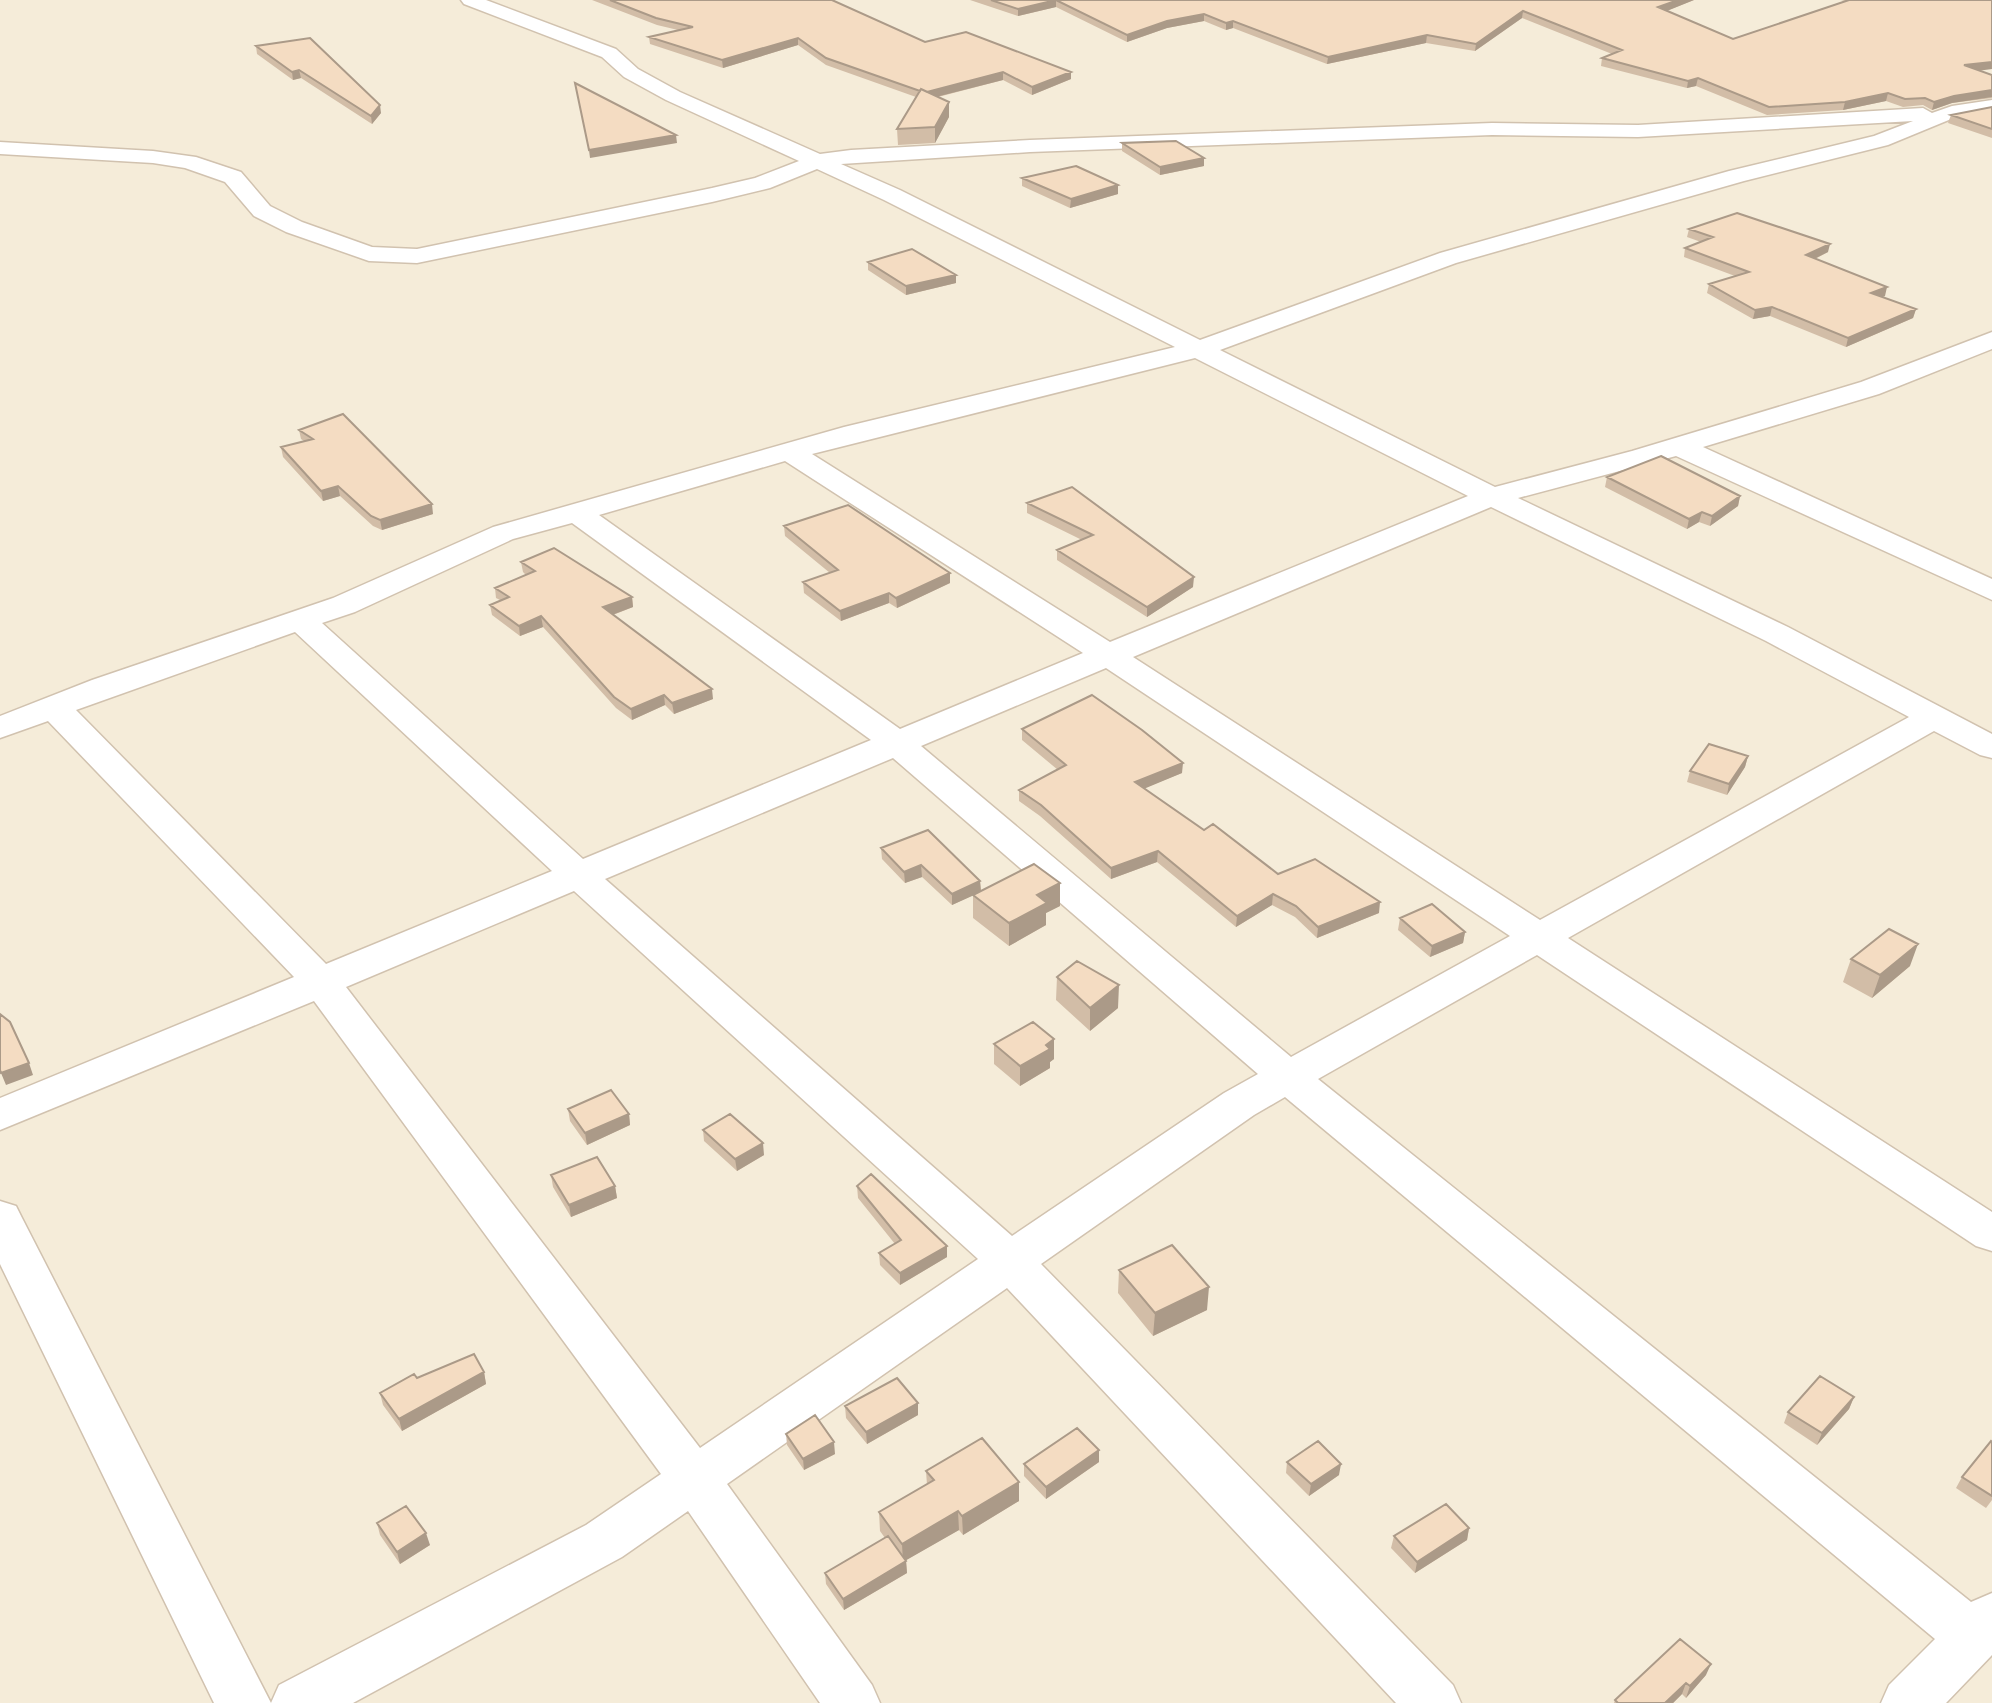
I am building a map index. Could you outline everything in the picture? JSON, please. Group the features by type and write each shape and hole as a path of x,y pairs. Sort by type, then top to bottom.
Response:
{"street":[{"path":"470,0 609,53 631,73 673,96 892,195 1492,496 1777,634 1992,748"},
{"path":"0,148 153,157 188,162 233,177 262,211 294,227 369,254 417,256 712,195 762,183 818,161 850,156 1030,146 1492,129 1638,131 1952,112 1992,106"},
{"path":"0,728 344,605 503,533 854,433 1199,349 1448,258 1737,176 1881,141 1952,112"},
{"path":"0,1115 1492,496 1677,446 1870,388 1992,340"},
{"path":"1677,446 1992,591"},
{"path":"790,452 1108,655 1992,1234"},
{"path":"576,512 897,743 1288,1077 1982,1627 1909,1703"},
{"path":"300,620 577,874 1010,1261 1433,1703"},
{"path":"54,707 320,981 694,1479 852,1703"},
{"path":"299,1703 604,1541 1239,1104 1934,717"},
{"path":"0,1219 243,1703"}],"shaded area":[{"path":"0,0 1992,0 1992,1703 0,1703"}],"building":[{"path":"610,0 832,0 925,42 966,32 1071,72 1032,87 1003,72 927,92 921,89 920,91 826,58 798,38 722,60 649,37 693,27 656,18"},
{"path":"991,0 1056,0 1018,9"},
{"path":"1056,0 1678,0 1658,7 1733,39 1849,0 1992,0 1992,62 1964,65 1992,75 1992,90 1934,102 1925,98 1905,99 1888,93 1845,102 1769,107 1698,78 1688,81 1602,58 1622,50 1523,11 1476,44 1427,35 1328,57 1233,21 1226,23 1204,14 1167,21 1127,35"},
{"path":"310,38 380,105 371,116 299,70 292,72 256,46"},
{"path":"575,83 676,135 589,150"},
{"path":"921,89 949,102 935,127 897,129"},
{"path":"1992,107 1992,129 1951,115"},
{"path":"1176,141 1204,158 1160,167 1122,143"},
{"path":"1076,166 1118,185 1071,199 1022,178"},
{"path":"1737,213 1830,244 1806,255 1887,287 1871,293 1916,309 1848,338 1772,307 1755,310 1709,284 1749,272 1685,248 1713,237 1689,229"},
{"path":"912,249 956,275 906,286 868,262"},
{"path":"343,414 432,504 380,520 371,516 338,486 321,491 281,447 313,439 299,430"},
{"path":"1661,456 1740,496 1712,516 1702,512 1689,519 1607,477"},
{"path":"1072,487 1194,577 1147,607 1057,550 1093,535 1027,503"},
{"path":"848,505 950,573 896,598 889,593 840,611 803,582 838,570 784,526"},
{"path":"554,548 632,597 603,607 712,689 672,703 664,695 631,709 614,697 541,616 519,626 490,605 509,597 495,588 535,571 521,562"},
{"path":"1092,695 1183,763 1135,782 1204,830 1213,824 1278,874 1315,859 1380,902 1318,927 1296,906 1273,894 1237,916 1158,851 1111,868 1041,805 1019,790 1066,765 1022,729"},
{"path":"1709,744 1748,756 1729,784 1690,771"},
{"path":"928,830 980,881 952,894 921,865 904,872 881,848"},
{"path":"1034,864 1060,883 1037,895 1047,903 1009,923 973,895"},
{"path":"1432,904 1465,932 1432,946 1400,918"},
{"path":"1889,929 1918,944 1880,975 1851,959"},
{"path":"1077,961 1119,985 1090,1008 1057,977"},
{"path":"0,1014 10,1022 29,1063 1,1073 0,1070"},
{"path":"1033,1022 1054,1039 1046,1045 1050,1049 1020,1066 994,1044"},
{"path":"611,1090 629,1114 585,1133 568,1109"},
{"path":"730,1114 763,1143 735,1159 703,1130"},
{"path":"597,1157 615,1186 569,1205 551,1175"},
{"path":"871,1174 947,1246 900,1273 879,1253 901,1240 857,1186"},
{"path":"1172,1245 1209,1287 1155,1313 1119,1270"},
{"path":"474,1354 484,1372 399,1419 380,1393 414,1374 417,1378"},
{"path":"1820,1376 1854,1397 1822,1433 1788,1412"},
{"path":"897,1378 918,1403 866,1432 845,1406"},
{"path":"815,1415 834,1442 803,1459 786,1434"},
{"path":"1077,1428 1099,1450 1046,1487 1024,1464"},
{"path":"982,1438 1019,1482 962,1516 958,1511 902,1544 879,1512 934,1480 926,1471"},
{"path":"1318,1441 1341,1464 1311,1484 1287,1462"},
{"path":"1992,1442 1992,1496 1962,1477"},
{"path":"1446,1504 1469,1528 1417,1562 1394,1536"},
{"path":"406,1506 426,1533 397,1552 377,1523"},
{"path":"888,1536 906,1561 843,1599 825,1573"},
{"path":"1680,1639 1711,1664 1690,1686 1686,1683 1665,1703 1618,1703 1615,1700"}]}
